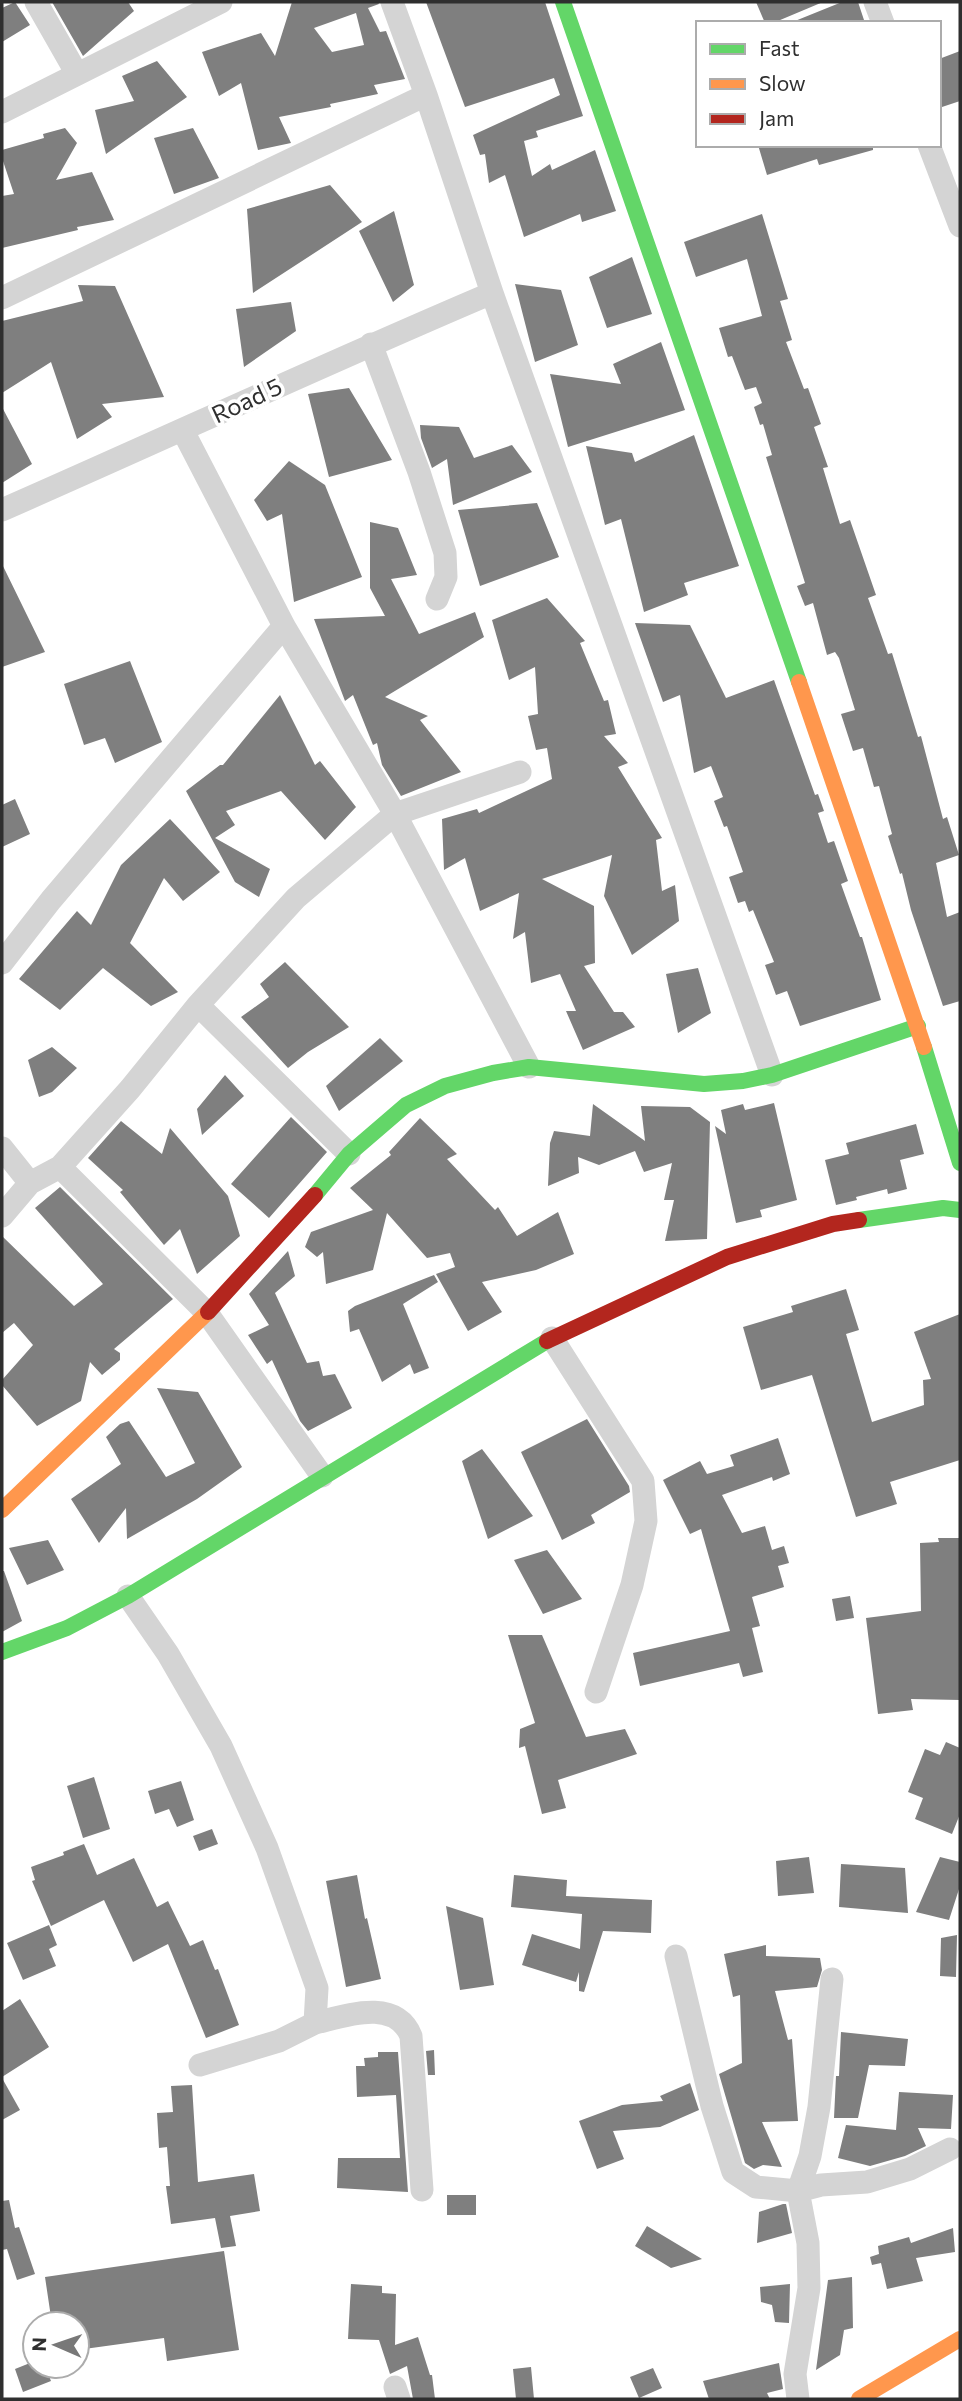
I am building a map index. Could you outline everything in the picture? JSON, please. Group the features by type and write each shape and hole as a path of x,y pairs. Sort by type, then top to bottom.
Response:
{"street":[{"path":"36,2 77,75"},
{"path":"2,113 221,2"},
{"path":"392,2 492,293 772,1075"},
{"path":"563,2 918,1026 960,1163"},
{"path":"874,2 882,21"},
{"path":"2,298 426,95"},
{"path":"930,147 960,226"},
{"name":"Road 5","path":"2,509 371,344 492,293"},
{"path":"371,344 419,472 445,553 446,576 437,599"},
{"path":"183,430 284,626 395,814 529,1067"},
{"path":"2,963 51,900 284,626"},
{"path":"2,1216 30,1183 60,1167 130,1089 198,1005 296,898 395,814 520,772"},
{"path":"198,1005 349,1154"},
{"path":"2,1510 207,1313 336,1172 349,1154 406,1105 445,1086 529,1067 704,1084 772,1075 918,1026"},
{"path":"2,1148 30,1183"},
{"path":"60,1167 207,1313 323,1476"},
{"path":"2,1651 67,1628 128,1596 552,1338 727,1257 833,1224 943,1209 960,1210"},
{"path":"552,1338 643,1481 646,1521 632,1585 596,1692"},
{"path":"128,1596 168,1654 221,1746 267,1848 317,1988 315,2023"},
{"path":"676,1956 712,2106 733,2172 755,2187 798,2192 821,2185 867,2182 910,2169 950,2149"},
{"path":"798,2399 795,2374 809,2288 808,2243 798,2192 810,2156 819,2107 832,1979"},
{"path":"200,2065 279,2041 315,2023 368,2011 393,2016 408,2026 411,2036 422,2190"},
{"path":"859,2399 960,2339"}],"building":[{"path":"15,2 30,25 2,42 2,8"},
{"path":"52,2 128,2 134,11 83,56"},
{"path":"292,2 378,2 379,4 368,8 380,32 386,31 405,79 374,85 378,94 279,117 291,143 258,150 241,83 219,96 202,52 261,33 275,56","holes":["356,13 364,45 332,52 314,28"]},
{"path":"426,2 545,2 583,116 536,131 538,137 524,141 532,176 550,164 552,170 595,150 616,211 582,222 580,214 524,237 505,175 489,183 485,154 480,155 473,135 560,95 554,78 465,107"},
{"path":"756,2 823,2 778,21 764,21"},
{"path":"842,2 858,2 864,21 795,21"},
{"path":"960,51 960,101 941,107 941,58"},
{"path":"157,61 187,97 106,154 95,110 134,101 122,76"},
{"path":"65,128 77,143 56,180 92,172 114,220 77,227 78,230 2,248 2,196 14,194 2,158 2,150 44,138 43,134"},
{"path":"193,128 219,178 174,194 154,138"},
{"path":"759,147 873,147 873,150 819,165 817,159 767,175"},
{"path":"330,185 362,222 253,293 247,209"},
{"path":"394,211 414,285 393,302 359,231"},
{"path":"762,214 788,299 780,301 792,340 786,342 804,389 808,388 821,424 814,427 828,467 823,468 840,524 850,520 876,595 868,598 888,654 892,653 918,737 921,736 943,819 947,817 959,855 936,863 947,917 960,912 960,1001 943,1006 888,836 892,834 879,786 874,787 863,748 853,751 841,714 855,710 839,658 835,652 827,655 813,603 805,606 797,586 805,583 766,457 772,455 763,424 760,425 754,407 762,403 756,387 745,390 732,356 728,357 719,328 762,316 747,259 696,277 684,242"},
{"path":"632,257 652,314 607,328 589,277"},
{"path":"515,284 561,290 578,345 535,362"},
{"path":"78,285 115,286 164,397 102,404 112,417 77,439 51,362 2,393 2,321 83,301"},
{"path":"291,302 296,331 244,367 236,309"},
{"path":"661,342 685,410 568,447 550,374 621,384 613,364"},
{"path":"349,388 392,460 329,477 308,394"},
{"path":"2,407 32,464 2,483"},
{"path":"420,425 459,427 474,458 512,445 532,472 453,505 447,459 432,468 421,438"},
{"path":"694,435 739,566 684,583 688,595 644,612 621,519 605,525 586,446 632,453 635,462"},
{"path":"289,461 325,485 362,577 294,602 282,514 267,521 254,500"},
{"path":"537,503 559,557 480,586 458,510"},
{"path":"370,522 398,528 417,575 391,579 419,634 475,612 484,637 385,697 428,716 420,720 461,772 401,796 382,765 377,743 373,745 353,695 345,701 314,619 385,616 370,588"},
{"path":"2,564 45,652 2,667"},
{"path":"547,598 585,641 580,643 604,701 608,700 616,734 604,736 628,763 618,767 662,838 656,840 662,891 675,885 679,921 632,955 604,896 612,855 542,879 594,906 595,963 584,966 614,1012 623,1012 635,1027 583,1050 566,1011 576,1011 560,974 531,983 525,932 513,939 519,893 480,911 465,858 444,870 442,819 477,809 479,813 552,779 547,748 536,750 528,716 538,714 535,667 509,680 492,620"},
{"path":"635,623 690,625 726,698 774,680 815,795 818,794 824,811 818,813 828,843 834,841 848,881 841,884 862,937 881,1000 800,1026 787,991 776,995 765,965 774,962 753,910 749,912 745,901 738,903 729,877 743,872 727,826 724,827 714,801 723,797 711,766 694,773 680,695 663,702"},
{"path":"130,661 162,742 115,763 105,738 84,745 64,684"},
{"path":"280,695 315,765 320,761 356,807 325,840 281,791 226,811 235,825 215,838 270,869 259,897 235,882 186,791 223,765"},
{"path":"15,799 30,834 2,847 2,805"},
{"path":"170,819 220,872 183,901 164,878 130,943 178,992 151,1006 103,968 60,1010 19,979 77,911 91,925 121,865"},
{"path":"285,962 349,1027 308,1052 288,1068 241,1017 269,997 260,984"},
{"path":"698,968 711,1013 678,1033 666,974"},
{"path":"380,1038 403,1061 339,1111 326,1086"},
{"path":"52,1047 77,1068 52,1092 39,1097 28,1060"},
{"path":"225,1075 244,1096 202,1135 197,1109"},
{"path":"774,1103 797,1200 760,1210 762,1217 736,1223 715,1126 726,1134 721,1110 743,1104 745,1110"},
{"path":"593,1104 645,1141 641,1106 690,1107 710,1122 707,1239 665,1241 674,1200 664,1200 672,1163 644,1172 635,1151 599,1165 578,1157 579,1173 548,1186 550,1143 554,1131 590,1136"},
{"path":"291,1117 327,1152 269,1218 231,1184"},
{"path":"420,1118 457,1154 447,1159 495,1210 498,1207 517,1236 558,1212 574,1254 536,1270 482,1282 502,1312 468,1331 436,1274 455,1267 450,1253 427,1258 387,1213 373,1270 326,1284 323,1252 317,1257 305,1247 311,1232 373,1210 350,1188 391,1155 389,1152"},
{"path":"121,1121 162,1154 170,1128 228,1196 240,1236 197,1274 180,1229 164,1245 120,1192 123,1190 88,1158"},
{"path":"916,1124 924,1154 900,1160 907,1189 888,1194 887,1189 836,1205 825,1160 849,1154 846,1143"},
{"path":"60,1187 173,1299 114,1349 120,1353 120,1360 102,1375 90,1362 81,1401 37,1426 2,1385 2,1380 33,1345 14,1323 2,1333 2,1236 74,1306 103,1284 35,1208"},
{"path":"288,1251 295,1276 275,1293 307,1363 319,1361 323,1376 335,1374 352,1408 308,1431 300,1421 272,1360 267,1364 248,1335 269,1325 249,1294"},
{"path":"434,1275 438,1282 403,1304 429,1368 414,1374 410,1364 382,1382 359,1329 350,1332 348,1311"},
{"path":"846,1289 859,1330 846,1334 872,1422 924,1405 923,1380 931,1379 914,1332 960,1314 960,1460 890,1482 897,1504 856,1517 812,1375 761,1390 743,1327 793,1312 791,1306"},
{"path":"157,1388 198,1392 242,1467 197,1499 127,1539 126,1508 99,1543 71,1499 121,1464 106,1437 120,1424 129,1421 166,1477 195,1463"},
{"path":"587,1419 629,1486 630,1492 591,1515 595,1523 562,1540 521,1452"},
{"path":"778,1438 790,1474 773,1481 772,1477 722,1495 742,1533 765,1526 772,1550 784,1546 789,1563 778,1566 784,1587 752,1597 760,1626 752,1628 763,1672 743,1677 739,1663 640,1686 633,1653 730,1631 701,1529 690,1534 663,1480 700,1461 707,1474 734,1466 730,1455"},
{"path":"482,1449 533,1516 488,1539 462,1461"},
{"path":"938,1538 960,1538 960,1700 911,1699 913,1710 878,1714 866,1618 921,1611 920,1543 939,1542"},
{"path":"48,1540 64,1570 27,1585 9,1548"},
{"path":"547,1550 582,1599 543,1614 514,1560"},
{"path":"2,1571 22,1621 2,1632"},
{"path":"850,1596 854,1618 836,1621 832,1599"},
{"path":"508,1635 542,1635 586,1737 625,1729 637,1754 558,1780 566,1808 542,1814 525,1746 519,1748 520,1729 535,1723"},
{"path":"946,1742 960,1748 960,1814 952,1834 915,1819 923,1798 908,1792 925,1749 940,1755"},
{"path":"94,1777 110,1829 83,1838 67,1786"},
{"path":"181,1781 194,1820 177,1827 169,1809 155,1814 148,1791"},
{"path":"212,1829 218,1844 199,1851 193,1836"},
{"path":"84,1844 97,1875 134,1858 157,1907 168,1901 190,1946 203,1940 215,1970 218,1969 239,2025 206,2038 168,1944 133,1962 104,1900 51,1926 32,1881 35,1880 31,1867 64,1855 63,1852"},
{"path":"809,1857 814,1893 778,1896 776,1861"},
{"path":"940,1857 960,1862 960,1886 949,1920 916,1912"},
{"path":"841,1864 905,1868 908,1913 839,1907"},
{"path":"357,1875 381,1979 346,1987 326,1881"},
{"path":"514,1875 567,1880 566,1896 652,1900 651,1933 603,1931 584,1992 579,1991 579,1972 576,1982 522,1965 532,1934 580,1949 582,1914 511,1907"},
{"path":"446,1906 483,1918 494,1985 460,1990"},
{"path":"49,1925 57,1945 49,1949 56,1966 23,1980 7,1943"},
{"path":"957,1935 956,1977 940,1976 941,1938"},
{"path":"766,1945 766,1956 820,1958 822,1970 817,1987 775,1991 788,2040 792,2039 798,2121 762,2122 782,2167 763,2165 754,2169 745,2163 719,2074 742,2063 740,1995 733,1997 724,1954"},
{"path":"20,1999 49,2047 2,2077 2,2011"},
{"path":"841,2032 908,2039 905,2066 869,2065 858,2118 834,2118"},
{"path":"434,2050 435,2075 428,2075 426,2051"},
{"path":"378,2052 398,2052 408,2192 337,2188 338,2158 400,2158 396,2095 357,2097 356,2066 365,2066 364,2058 378,2057"},
{"path":"2,2078 20,2110 2,2120"},
{"path":"690,2083 699,2110 660,2127 613,2131 624,2159 597,2169 579,2121 622,2105 663,2101 660,2096"},
{"path":"192,2085 198,2182 254,2174 260,2211 230,2216 236,2246 221,2248 215,2218 171,2224 166,2186 170,2186 167,2147 159,2148 157,2113 173,2112 171,2086"},
{"path":"899,2092 953,2095 951,2129 918,2128 926,2146 905,2156 870,2166 838,2158 846,2125 896,2130"},
{"path":"447,2195 476,2195 476,2215 447,2215"},
{"path":"9,2200 15,2228 19,2227 35,2274 17,2280 7,2249 2,2250 2,2201"},
{"path":"786,2204 792,2233 757,2243 759,2212"},
{"path":"647,2226 702,2259 671,2268 635,2246"},
{"path":"953,2228 955,2252 916,2258 923,2281 887,2289 881,2263 872,2265 870,2257 879,2254 878,2246 909,2237 911,2243"},
{"path":"224,2251 239,2350 167,2361 164,2338 91,2348 91,2310 50,2310 45,2277"},
{"path":"852,2277 853,2328 844,2330 840,2355 816,2370 828,2280"},
{"path":"351,2284 382,2286 382,2293 396,2294 395,2345 418,2337 432,2375 435,2399 413,2399 407,2366 390,2374 379,2340 348,2339"},
{"path":"790,2284 789,2323 775,2322 772,2305 761,2302 760,2287"},
{"path":"779,2363 783,2389 767,2393 770,2399 709,2399 703,2381"},
{"path":"21,2367 21,2380 51,2381 23,2392 15,2369"},
{"path":"531,2367 534,2399 516,2399 513,2369"},
{"path":"653,2368 662,2388 639,2398 630,2377"}],"traffic: fast":[{"path":"563,2 799,682"},
{"path":"315,1195 349,1154 406,1105 445,1086 529,1067 704,1084 743,1081 772,1075 918,1026"},
{"path":"924,1047 960,1163"},
{"path":"859,1220 943,1208 960,1210"},
{"path":"2,1652 67,1628 128,1596 547,1341"}],"traffic: slow":[{"path":"799,682 924,1047"},
{"path":"2,1510 208,1312"},
{"path":"859,2399 960,2339"}],"traffic: jam":[{"path":"208,1312 315,1195"},
{"path":"547,1341 727,1257 833,1224 859,1220"}]}
